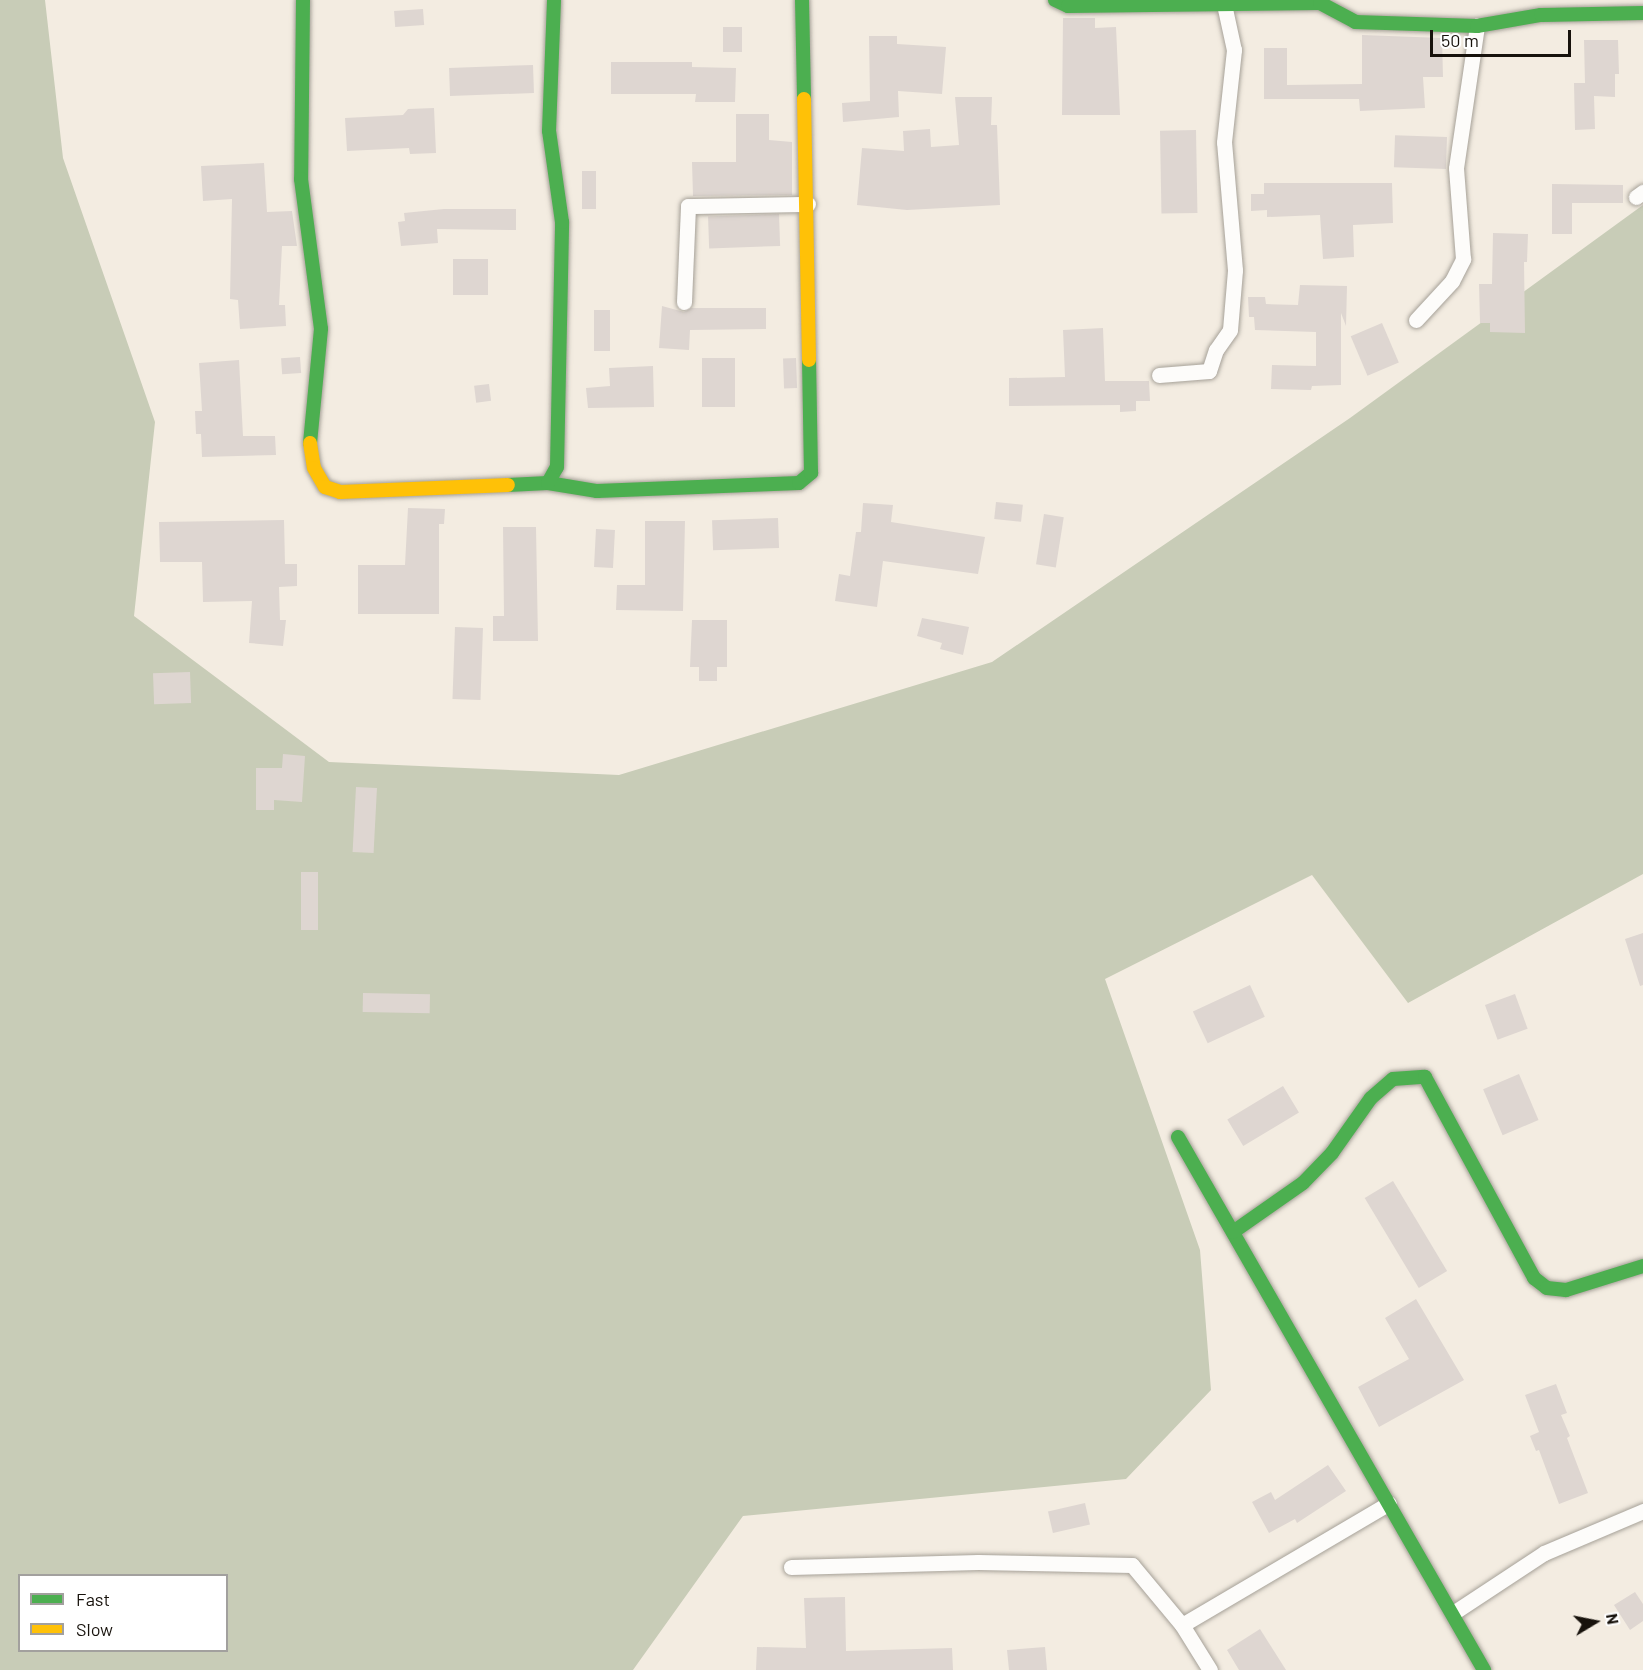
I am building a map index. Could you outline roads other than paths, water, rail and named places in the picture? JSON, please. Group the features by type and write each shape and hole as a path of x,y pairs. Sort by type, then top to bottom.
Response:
{"street":[{"path":"303,0 302,179 321,329 309,434 314,468 325,487 340,492 548,483 597,491 661,490 799,483 811,473 808,204 802,0"},
{"path":"548,483 557,467 561,434 562,222 549,131 554,0"},
{"path":"1063,2 1320,3 1355,22 1477,26 1541,15 1643,13"},
{"path":"1159,375 1209,371 1216,350 1230,330 1235,270 1224,142 1234,50 1224,4"},
{"path":"1416,320 1452,281 1463,259 1456,168 1477,26"},
{"path":"684,302 688,206 808,204"},
{"path":"1233,1232 1303,1183 1332,1153 1371,1098 1393,1079 1410,1076 1425,1077 1534,1278 1547,1288 1566,1290 1643,1266"},
{"path":"1178,1137 1484,1670"},
{"path":"1182,1625 1389,1503"},
{"path":"1453,1613 1544,1552 1643,1511"},
{"path":"791,1567 978,1562 1132,1565 1182,1625 1210,1670"}]}
